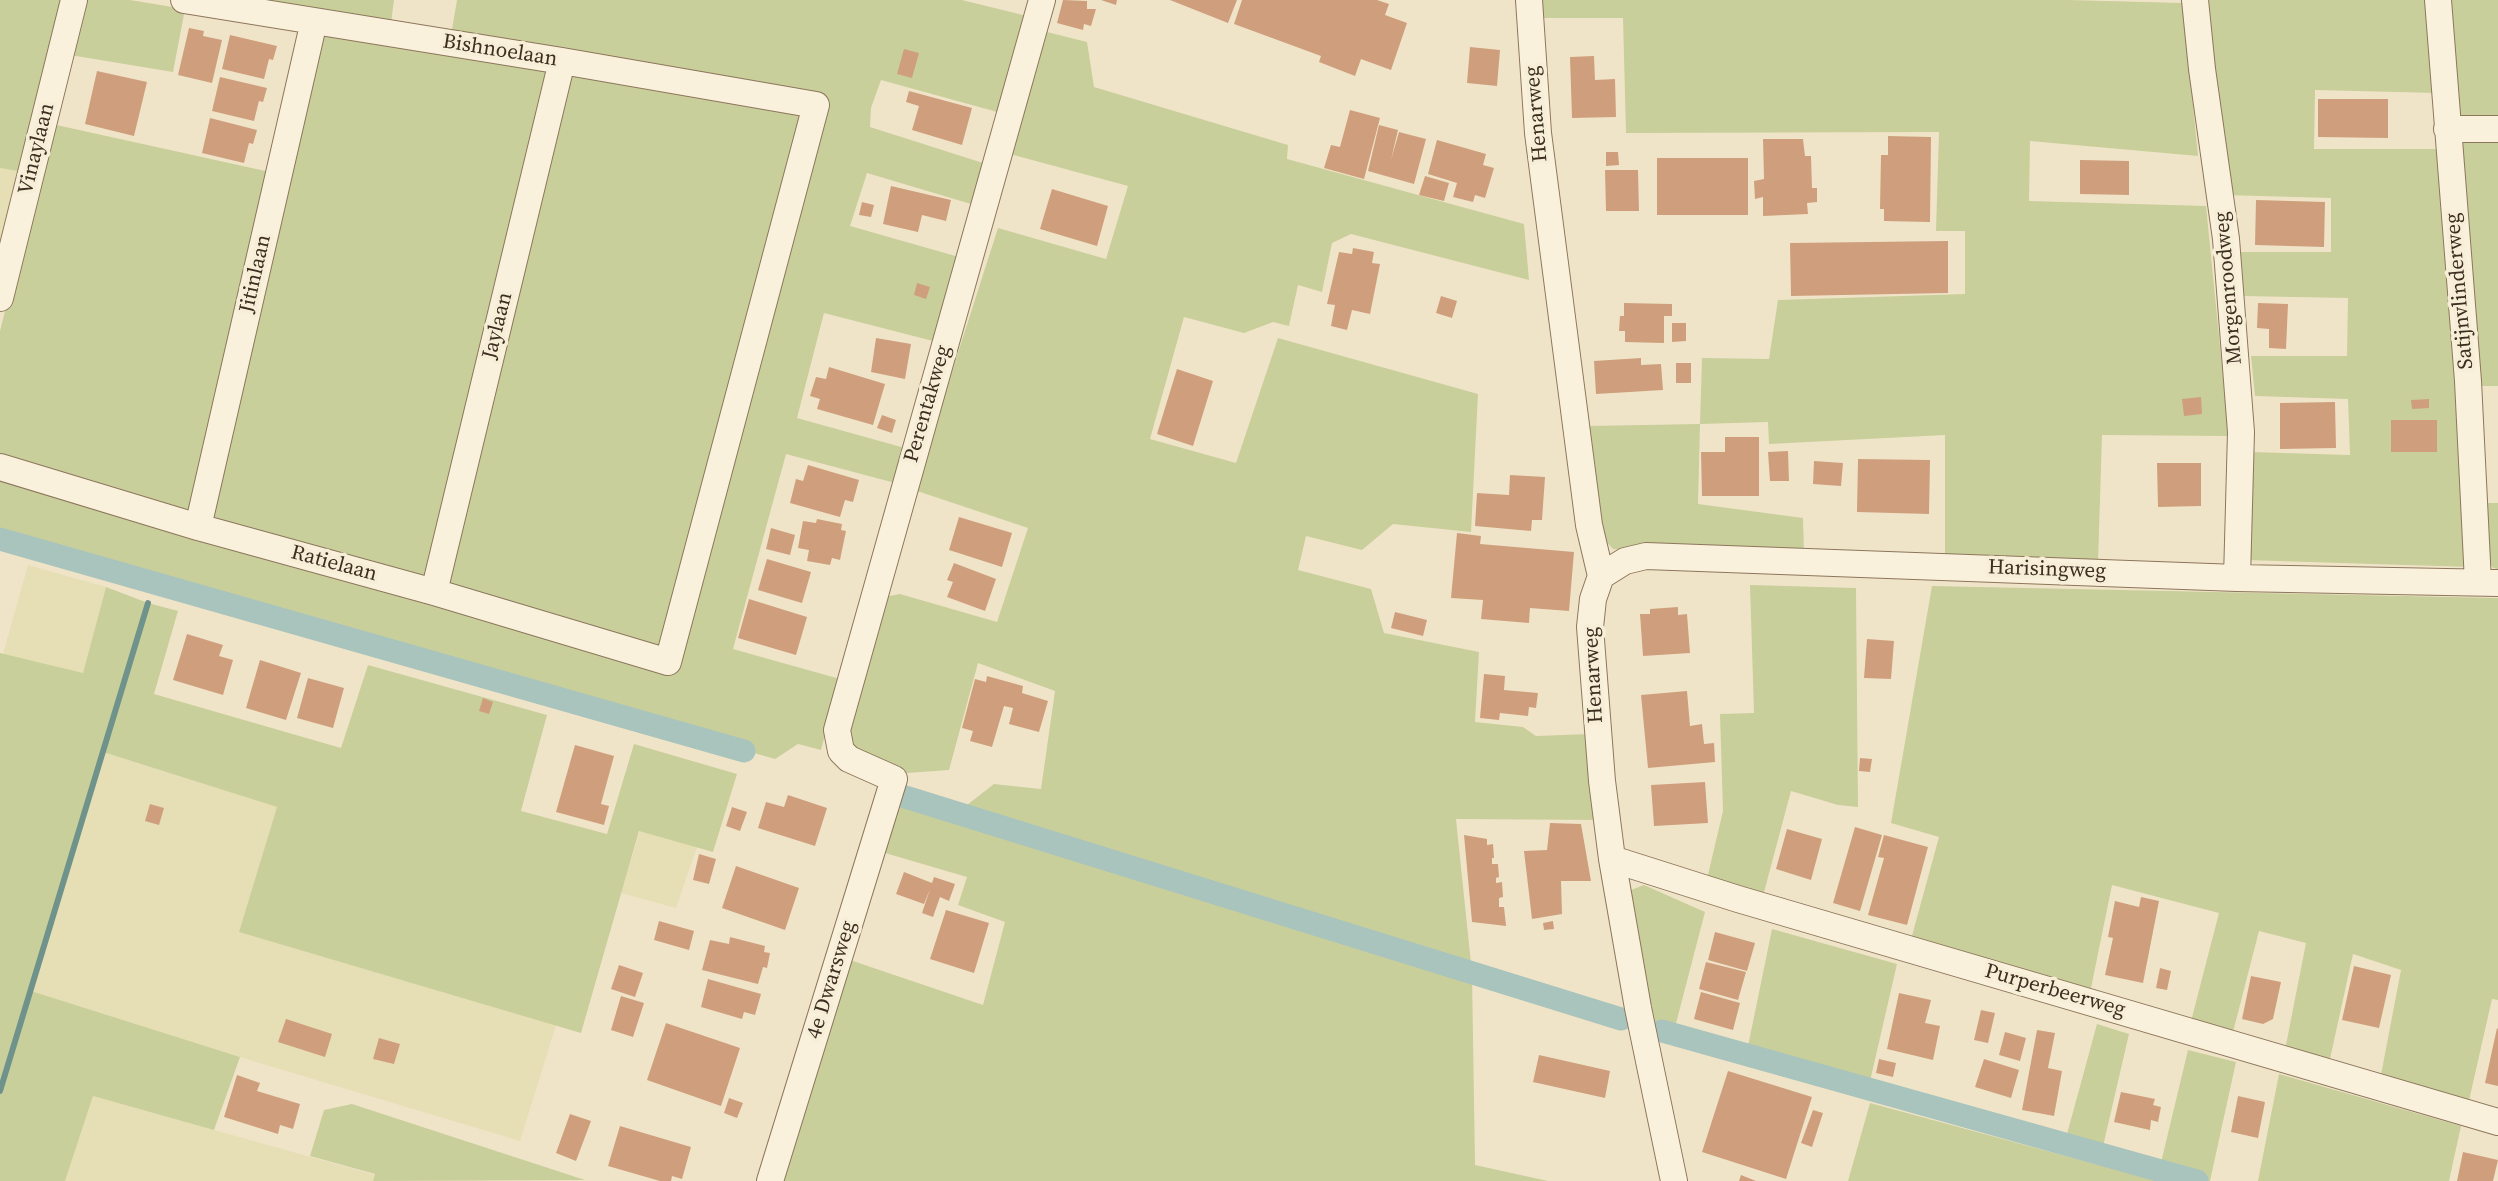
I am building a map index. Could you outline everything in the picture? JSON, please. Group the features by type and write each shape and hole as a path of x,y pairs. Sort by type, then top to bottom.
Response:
{"street":[{"name":"Vinaylaan","path":"0,298 74,0"},
{"name":"Bishnoelaan","path":"184,0 816,105 668,662"},
{"name":"Perentakweg","path":"894,779 849,759 841,751 837,730 1042,0"},
{"name":"Henarweg","path":"1529,0 1544,184 1589,525 1601,576 1593,599 1590,627 1602,781 1637,1009 1674,1181"},
{"name":"Morgenroodweg","path":"2195,0 2226,239 2241,432 2237,578"},
{"name":"Satijnvlinderweg","path":"2438,0 2468,381 2488,582"},
{"name":"Jitinlaan","path":"198,527 314,21"},
{"name":"Jaylaan","path":"434,592 562,61"},
{"path":"2447,129 2498,129"},
{"name":"Ratielaan","path":"0,467 198,527 434,592 668,662"},
{"name":"Harisingweg","path":"1601,576 1625,561 1646,556 2237,578 2488,582"},
{"name":"4e Dwarsweg","path":"770,1181 894,779"},
{"name":"Purperbeerweg","path":"1612,859 1738,899 2498,1122"}],"shaded area":[{"path":"0,168 24,172 0,264"},
{"path":"28,565 106,587 83,673 3,654"},
{"path":"103,752 277,807 239,932 556,1025 520,1141 30,991"},
{"path":"640,831 697,847 676,908 621,893"},
{"path":"93,1096 375,1175 373,1181 65,1181"}],"green space":[{"path":"0,0 65,0 24,172 0,168"},
{"path":"82,0 130,0 185,9 173,72 70,55"},
{"path":"247,0 394,0 391,23"},
{"path":"457,0 962,0 1027,16 1001,113 881,80 871,108 870,127 983,163 971,204 867,173 850,226 959,257 933,341 824,313 797,418 905,448 895,483 786,454 733,649 840,679 821,750 798,744 775,759 0,539 0,474 673,669 826,101 451,35"},
{"path":"1538,0 2068,0 2183,3 2198,156 2030,141 2029,201 2206,206 2229,436 2102,435 2098,563 1945,559 1945,435 1769,444 1768,422 1700,424 1702,358 1769,359 1778,300 1965,294 1965,231 1936,231 1939,132 1626,133 1623,18 1538,18"},
{"path":"2204,0 2428,0 2437,93 2315,90 2314,149 2439,149 2469,567 2245,560 2250,452 2350,455 2348,399 2255,396 2251,356 2347,356 2348,298 2241,296 2236,252 2331,252 2331,198 2223,195"},
{"path":"2445,0 2498,0 2498,121 2454,120"},
{"path":"322,29 554,66 425,581 208,520"},
{"path":"1047,32 1087,42 1094,87 1288,145 1287,159 1524,224 1529,280 1351,234 1332,243 1322,292 1298,285 1289,326 1273,322 1244,333 1184,317 1150,439 1236,463 1278,338 1478,394 1471,532 1393,524 1362,550 1306,536 1298,570 1371,589 1384,633 1479,652 1475,722 1523,727 1536,736 1590,734 1599,820 1456,819 1472,973 1475,1165 1548,1181 784,1181 850,960 983,1005 1005,922 958,905 967,877 885,853 899,795 958,812 994,784 1041,789 1055,691 978,663 949,770 893,774 857,759 843,737 884,597 900,594 997,622 1028,528 914,490 998,228 1106,259 1128,186 1010,154"},
{"path":"568,67 807,111 663,655 442,586"},
{"path":"52,124 270,172 191,517 0,460 0,331"},
{"path":"2457,135 2498,135 2498,386 2474,386"},
{"path":"1700,424 1698,504 1803,518 1804,555 1613,549 1601,536 1587,426"},
{"path":"2486,503 2498,503 2498,569 2493,568 2486,557"},
{"path":"1750,585 1856,588 1858,807 1838,805 1791,791 1763,896 1707,879 1723,811 1720,714 1754,713"},
{"path":"1932,586 2498,598 2498,1000 2492,999 2468,1105 2380,1080 2401,970 2353,954 2328,1068 2284,1055 2306,943 2259,931 2232,1036 2190,1025 2219,913 2112,885 2090,993 1910,943 1939,837 1891,823"},
{"path":"106,587 178,611 154,694 341,748 368,665 547,715 521,811 607,834 634,744 737,774 713,852 639,831 581,1033 239,932 277,807 103,752 31,991 240,1057 214,1130 93,1096 65,1181 0,1181 0,653 83,673"},
{"path":"1644,885 1705,912 1673,1035 1651,1028 1631,890"},
{"path":"1772,929 1897,964 1868,1090 1746,1056"},
{"path":"2097,1024 2129,1034 2101,1155 2064,1145"},
{"path":"2188,1050 2236,1062 2210,1181 2197,1181 2159,1171"},
{"path":"2279,1074 2461,1126 2449,1181 2258,1181"},
{"path":"1870,1103 2095,1164 2159,1181 1848,1181"},
{"path":"352,1104 585,1180 373,1181 375,1174 310,1156 324,1110"}],"building":[{"path":"1063,0 1087,1 1087,9 1096,9 1091,26 1084,24 1083,30 1057,23"},
{"path":"1101,0 1117,0 1116,5"},
{"path":"1170,0 1237,0 1228,23"},
{"path":"1242,0 1377,0 1389,4 1385,15 1407,23 1391,70 1361,59 1355,76 1319,62 1321,56 1234,24"},
{"path":"189,28 204,31 203,36 222,40 212,83 178,75"},
{"path":"230,35 277,46 273,60 269,59 264,79 222,69"},
{"path":"1470,47 1500,50 1497,86 1467,83"},
{"path":"904,49 919,53 912,78 897,74"},
{"path":"1594,56 1595,80 1615,79 1616,117 1572,118 1570,57"},
{"path":"97,71 147,82 134,136 85,124"},
{"path":"220,77 267,88 263,102 259,101 254,121 212,111"},
{"path":"909,91 972,108 962,145 912,130 919,106 906,102"},
{"path":"2318,99 2388,99 2388,138 2318,137"},
{"path":"1350,110 1380,118 1364,179 1324,168 1331,145 1340,147"},
{"path":"210,118 257,130 253,144 249,143 244,163 202,153"},
{"path":"1379,125 1398,130 1391,160 1399,132 1426,139 1414,184 1368,171"},
{"path":"1888,136 1931,137 1930,222 1884,221 1884,209 1880,209 1881,155 1888,155"},
{"path":"1763,139 1803,139 1805,156 1811,156 1812,188 1817,188 1817,202 1807,203 1808,214 1763,216 1763,197 1755,199 1754,181 1764,179"},
{"path":"1437,140 1486,154 1483,165 1494,168 1485,198 1475,195 1473,202 1453,197 1457,183 1428,174"},
{"path":"1606,152 1618,152 1619,165 1606,166"},
{"path":"1657,158 1748,158 1748,215 1657,215"},
{"path":"2080,160 2129,161 2129,195 2080,194"},
{"path":"1605,170 1638,170 1639,211 1606,211"},
{"path":"1425,176 1449,183 1444,201 1419,195"},
{"path":"891,186 951,200 946,221 922,215 918,232 883,224"},
{"path":"1052,189 1108,206 1097,246 1040,229"},
{"path":"2256,200 2325,202 2324,247 2255,245"},
{"path":"862,202 874,205 871,217 859,215"},
{"path":"1948,241 1948,293 1791,296 1790,243"},
{"path":"1353,248 1374,252 1372,263 1380,264 1370,314 1352,310 1347,330 1331,326 1335,305 1327,304 1339,252 1352,254"},
{"path":"917,283 930,287 926,299 914,295"},
{"path":"1441,296 1457,301 1452,318 1436,313"},
{"path":"1624,303 1672,304 1672,316 1664,316 1664,343 1625,342 1625,331 1619,331 1620,316 1624,316"},
{"path":"2258,303 2288,304 2286,349 2269,348 2269,329 2257,328"},
{"path":"1672,323 1686,323 1686,341 1672,342"},
{"path":"876,338 911,344 905,379 871,372"},
{"path":"1641,358 1641,365 1661,364 1663,390 1596,394 1594,361"},
{"path":"1676,363 1691,363 1691,383 1676,383"},
{"path":"829,367 885,384 873,425 817,409 820,399 810,396 816,377 826,379"},
{"path":"1177,369 1213,381 1193,446 1157,434"},
{"path":"2201,397 2202,414 2184,416 2182,399"},
{"path":"2429,399 2429,408 2412,409 2411,400"},
{"path":"2335,402 2336,448 2280,449 2280,403"},
{"path":"882,415 896,420 892,433 877,428"},
{"path":"2391,420 2437,420 2437,452 2391,452"},
{"path":"1725,437 1759,437 1759,496 1702,496 1701,452 1725,452"},
{"path":"1788,451 1789,481 1770,481 1768,452"},
{"path":"1858,459 1930,460 1929,514 1857,512"},
{"path":"1814,461 1843,463 1841,486 1813,484"},
{"path":"2157,463 2201,463 2201,506 2158,507"},
{"path":"808,465 859,480 853,502 845,500 840,517 790,503 796,479 803,481"},
{"path":"1510,475 1545,477 1542,520 1532,520 1531,531 1475,526 1477,493 1509,495"},
{"path":"959,517 1012,533 1002,567 949,550"},
{"path":"817,519 842,524 841,530 846,531 840,560 832,558 830,565 807,561 809,550 798,548 803,521 816,523"},
{"path":"771,528 795,535 790,555 766,549"},
{"path":"1457,533 1481,536 1480,544 1574,552 1569,611 1530,608 1529,623 1481,619 1483,600 1451,598"},
{"path":"767,559 811,572 802,603 758,590"},
{"path":"954,563 996,579 985,611 947,597 953,582 947,580"},
{"path":"749,599 807,617 796,655 738,638"},
{"path":"1678,607 1678,615 1687,614 1690,653 1643,656 1640,614 1650,614 1650,609"},
{"path":"1395,612 1427,620 1423,636 1391,628"},
{"path":"187,634 223,645 219,656 233,660 223,695 173,680"},
{"path":"1867,639 1894,641 1891,679 1864,678"},
{"path":"260,660 301,673 286,720 246,708"},
{"path":"1484,674 1505,676 1504,690 1538,693 1536,708 1529,707 1528,716 1500,713 1499,720 1480,718"},
{"path":"987,676 1023,686 1022,693 1048,701 1039,732 1009,724 1013,708 1004,706 992,747 970,741 973,731 962,728 975,679 986,682"},
{"path":"308,678 344,688 333,728 297,718"},
{"path":"1687,691 1690,726 1702,724 1704,744 1714,743 1715,762 1648,768 1641,695"},
{"path":"483,698 493,702 489,714 479,711"},
{"path":"575,745 614,756 601,804 609,806 604,825 556,812"},
{"path":"1860,758 1872,759 1870,772 1859,771"},
{"path":"1705,782 1708,823 1654,826 1651,785"},
{"path":"788,795 827,808 815,846 758,828 766,802 784,807"},
{"path":"150,804 164,808 159,825 145,821"},
{"path":"732,807 747,812 740,831 726,826"},
{"path":"1550,823 1581,824 1591,881 1561,881 1562,914 1532,919 1524,851 1547,850"},
{"path":"1855,827 1882,835 1860,911 1833,903"},
{"path":"1787,829 1822,839 1811,880 1776,869"},
{"path":"1464,835 1487,839 1487,845 1493,844 1492,864 1498,864 1499,877 1496,878 1496,883 1502,882 1503,897 1499,898 1499,907 1504,907 1506,926 1472,922"},
{"path":"1884,835 1928,847 1907,925 1868,915 1884,858 1878,857"},
{"path":"699,854 716,859 709,884 693,880"},
{"path":"736,866 799,888 785,930 722,908"},
{"path":"904,872 932,883 934,877 955,884 949,901 940,897 933,917 922,913 930,889 924,904 896,894"},
{"path":"2141,897 2159,901 2143,983 2105,975 2113,938 2108,937 2115,901 2139,907"},
{"path":"946,910 989,923 974,973 930,959"},
{"path":"659,921 694,931 689,950 654,940"},
{"path":"1553,921 1554,929 1544,930 1543,923"},
{"path":"1715,932 1755,943 1747,971 1708,960"},
{"path":"730,937 765,946 764,952 770,953 767,968 763,967 758,984 702,970 710,940 729,944"},
{"path":"1706,962 1746,972 1738,1000 1699,989"},
{"path":"619,965 643,973 635,997 611,989"},
{"path":"2354,966 2391,975 2379,1028 2342,1020"},
{"path":"2160,968 2171,971 2167,990 2156,988"},
{"path":"2251,976 2281,982 2273,1019 2263,1024 2242,1019"},
{"path":"708,979 761,994 755,1015 744,1012 742,1019 701,1007"},
{"path":"1701,992 1740,1003 1733,1030 1694,1019"},
{"path":"1899,993 1931,1000 1925,1023 1940,1026 1933,1060 1887,1049"},
{"path":"621,996 644,1003 633,1037 611,1030"},
{"path":"1981,1010 1995,1013 1988,1043 1974,1040"},
{"path":"286,1019 332,1034 325,1057 278,1042"},
{"path":"666,1023 740,1048 721,1106 647,1080"},
{"path":"2498,1029 2498,1086 2485,1083"},
{"path":"2037,1030 2055,1033 2048,1068 2062,1071 2054,1116 2022,1110"},
{"path":"2005,1032 2026,1038 2020,1061 1999,1055"},
{"path":"379,1038 400,1044 394,1064 373,1059"},
{"path":"1539,1055 1610,1071 1605,1098 1533,1082"},
{"path":"1879,1059 1896,1063 1893,1077 1876,1073"},
{"path":"1984,1059 2019,1070 2011,1098 1975,1087"},
{"path":"1728,1071 1812,1097 1786,1179 1702,1152"},
{"path":"237,1075 260,1083 257,1091 300,1104 293,1129 280,1125 278,1134 224,1117"},
{"path":"2121,1092 2155,1099 2153,1105 2161,1107 2158,1122 2151,1120 2150,1130 2114,1122"},
{"path":"2238,1096 2265,1102 2258,1138 2231,1132"},
{"path":"729,1098 743,1103 737,1118 724,1113"},
{"path":"1813,1110 1823,1113 1812,1147 1801,1143"},
{"path":"570,1114 591,1121 576,1161 556,1153"},
{"path":"620,1126 691,1147 682,1179 672,1176 671,1181 660,1181 608,1166"},
{"path":"2463,1152 2498,1160 2493,1181 2457,1181"},
{"path":"1741,1175 1756,1181 1739,1181"}],"waterway":[{"path":"0,539 744,751"},
{"path":"0,1091 148,603"},
{"path":"899,795 1621,1019"},
{"path":"1662,1031 2197,1181"}]}
